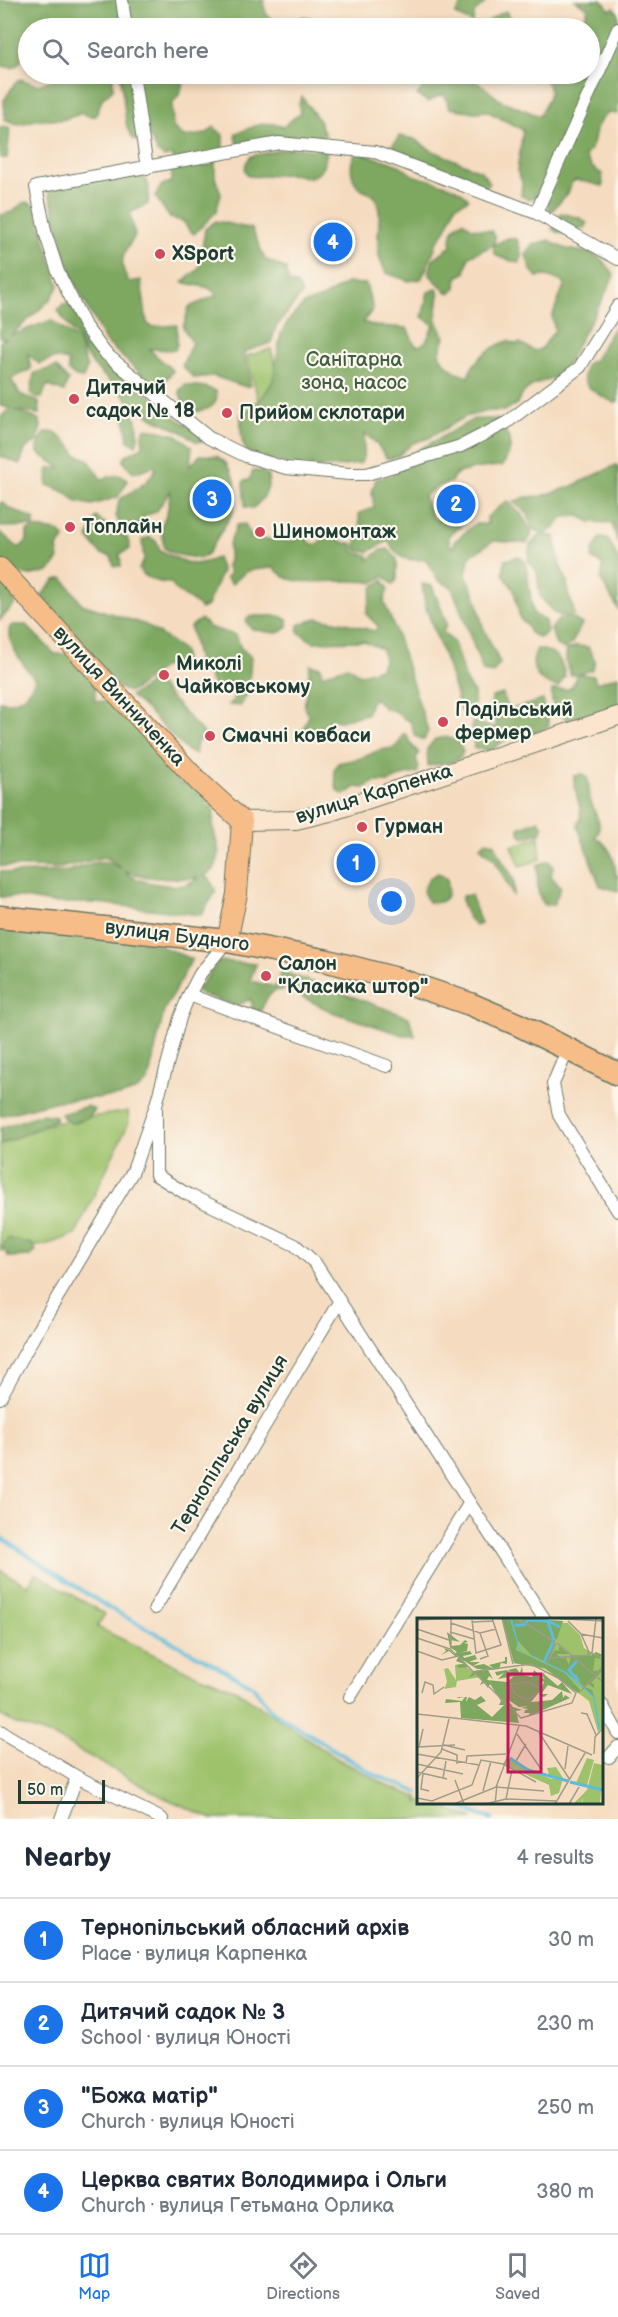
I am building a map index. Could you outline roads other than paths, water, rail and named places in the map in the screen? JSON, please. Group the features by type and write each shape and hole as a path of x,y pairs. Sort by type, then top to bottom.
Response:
{"highway":[{"name":"вулиця Будного","path":"0,917 227,940 328,961 397,979 470,1004 618,1074"}],"main road":[{"name":"вулиця Винниченка","path":"0,567 198,780 242,821"},
{"name":"вулиця Карпенка","path":"242,821 296,820 330,812 618,716"},
{"path":"227,940 237,894 242,821"}],"street":[{"path":"122,0 125,18"},
{"path":"600,69 618,29"},
{"path":"134,84 147,168"},
{"path":"536,213 593,84"},
{"path":"618,259 536,213 375,152 279,143 36,187 46,235 58,272 85,326 106,354 209,438 246,456 286,468 367,474 461,446 506,423 580,367 618,306"},
{"path":"0,1398 132,1171 156,1105 180,1017 189,995 200,974 227,940"},
{"path":"189,995 387,1066"},
{"path":"568,1049 553,1084 559,1115 618,1210"},
{"path":"156,1105 156,1175 184,1193 295,1245 315,1263 544,1618"},
{"name":"Тернопільська вулиця","path":"155,1608 339,1302"},
{"path":"350,1697 469,1504"},
{"path":"603,1707 618,1734"},
{"path":"0,1731 77,1777 162,1819"},
{"path":"609,1757 618,1747"},
{"path":"61,1819 77,1777"}],"waterway":[{"path":"0,1537 109,1608 252,1685 272,1711 373,1774 417,1792"},
{"path":"451,1804 492,1819"}],"place":[{"name":"Церква святих Володимира і Ольги","path":"333,242"},
{"name":"XSport","path":"160,254"},
{"name":"Дитячий садок № 18","path":"74,399"},
{"name":"Прийом склотари","path":"227,413"},
{"name":"\"Божа матір\"","path":"212,499"},
{"name":"Дитячий садок № 3","path":"456,504"},
{"name":"Топлайн","path":"70,527"},
{"name":"Шиномонтаж","path":"260,532"},
{"name":"Миколі Чайковському","path":"164,675"},
{"name":"Подільський фермер","path":"443,722"},
{"name":"Смачні ковбаси","path":"210,736"},
{"name":"Гурман","path":"362,827"},
{"name":"Тернопільський обласний архів","path":"356,863"},
{"name":"Салон \"Класика штор\"","path":"266,976"}],"park label":[{"name":"Санітарна зона, насос","path":"354,372"}]}
